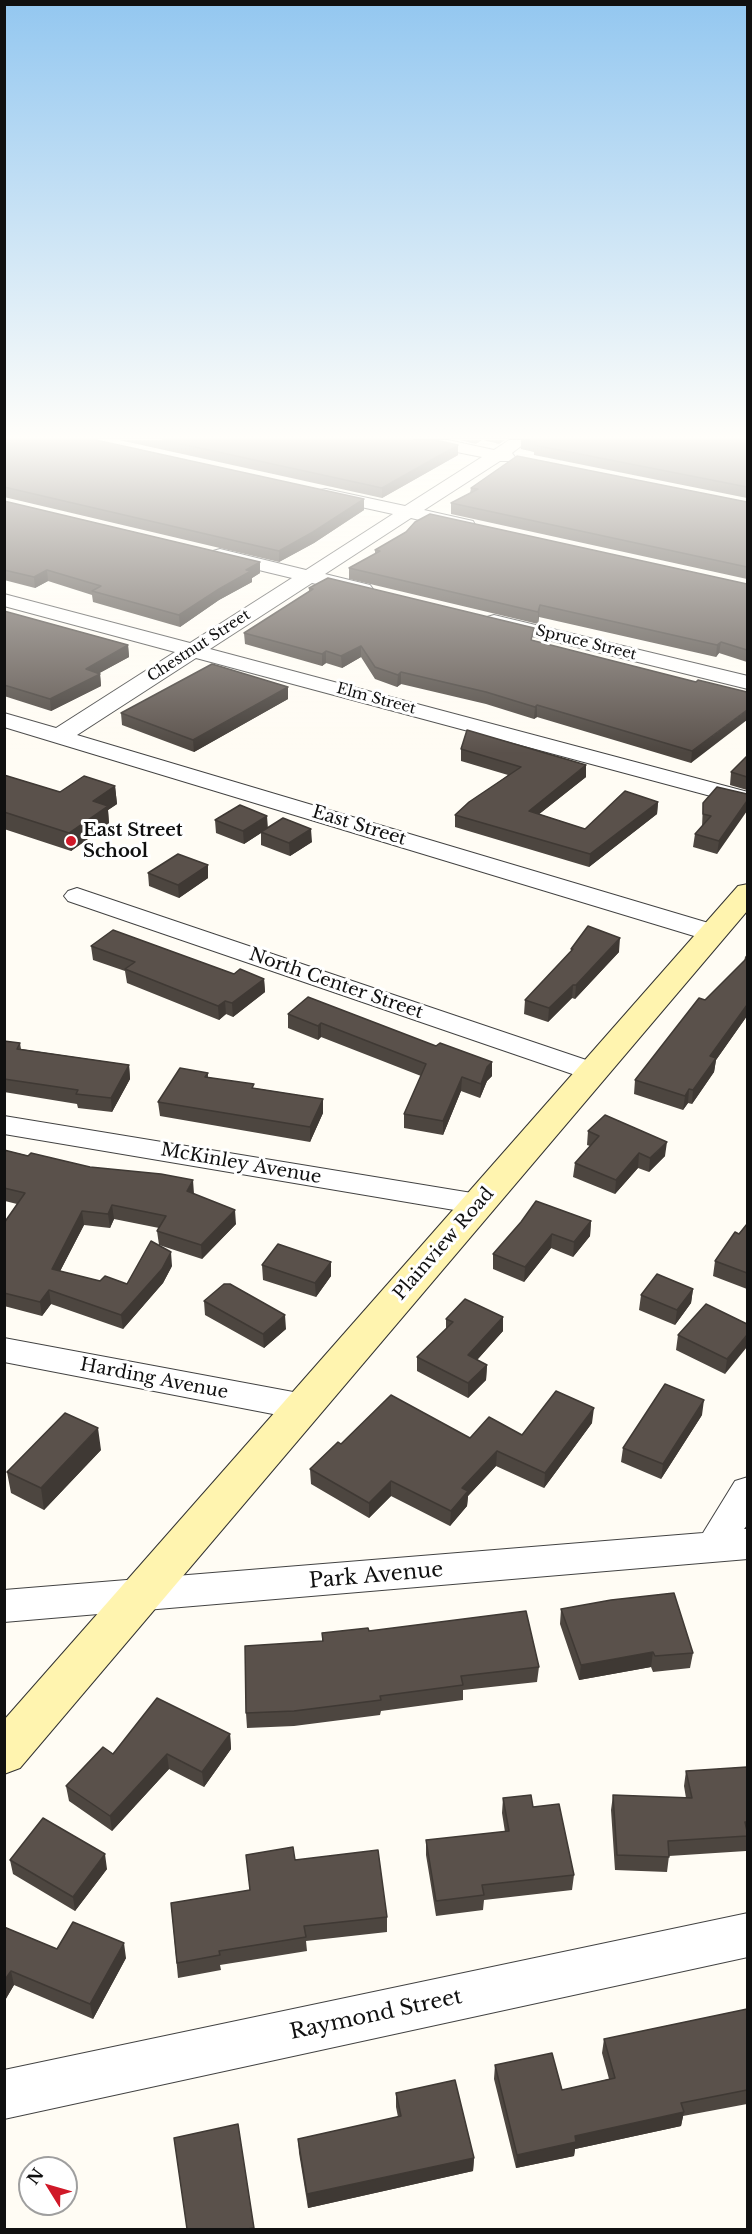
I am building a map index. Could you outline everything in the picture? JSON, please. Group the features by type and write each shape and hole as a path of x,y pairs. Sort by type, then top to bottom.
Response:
{"main road":[{"name":"Plainview Road","path":"4,1754 747,892"}],"street":[{"name":"Chestnut Street","path":"59,736 358,544"},
{"path":"199,550 379,593"},
{"name":"Elm Street","path":"4,600 747,799"},
{"name":"Spruce Street","path":"471,616 747,682"},
{"name":"East Street","path":"4,720 713,933"},
{"name":"North Center Street","path":"77,896 594,1072"},
{"name":"McKinley Avenue","path":"4,1125 478,1204"},
{"name":"Harding Avenue","path":"4,1350 304,1407"},
{"path":"731,1546 747,1491"},
{"name":"Park Avenue","path":"4,1606 731,1546"},
{"name":"Raymond Street","path":"4,2095 747,1935"}],"building":[{"path":"4,544 186,544 260,562 246,570 251,571 179,615 92,591 101,586 47,570 34,577 4,570"},
{"path":"250,544 291,544 279,551"},
{"path":"385,544 567,544 747,584 747,650 721,642 717,645 540,605 538,612 349,568 380,551 375,550"},
{"path":"642,544 747,544 747,567"},
{"path":"328,578 534,628 531,640 696,682 698,680 747,692 747,710 692,751 537,705 535,707 486,692 401,672 398,675 375,667 361,646 341,656 326,651 322,654 244,633 313,589 309,588"},
{"path":"4,611 128,645 86,669 100,674 50,699 4,685"},
{"path":"212,664 288,687 193,740 121,713"},
{"path":"467,730 586,765 529,811 585,829 625,791 658,802 590,854 455,815 469,802 521,767 461,749"},
{"path":"747,756 747,777 731,772"},
{"path":"4,775 60,792 84,776 115,786 93,801 108,806 69,833 4,812"},
{"path":"717,787 747,794 747,801 719,841 695,834 711,816 703,814 703,803"},
{"path":"240,805 267,816 243,831 215,820"},
{"path":"283,818 311,829 289,843 261,832"},
{"path":"178,854 208,865 178,885 148,873"},
{"path":"588,926 620,938 576,985 573,985 549,1008 525,1000 573,949 571,949"},
{"path":"113,930 234,974 240,969 264,979 232,1003 225,1001 218,1006 125,969 135,962 91,946"},
{"path":"747,958 747,1005 710,1056 716,1058 693,1090 689,1089 685,1096 635,1080 699,998 705,1000"},
{"path":"308,997 436,1046 440,1043 492,1062 487,1067 481,1084 462,1077 443,1121 404,1114 426,1064 321,1023 318,1026 288,1014"},
{"path":"4,1041 20,1043 17,1049 129,1065 111,1098 76,1094 78,1090 4,1079"},
{"path":"180,1068 208,1073 205,1077 254,1084 252,1088 323,1099 310,1127 158,1102"},
{"path":"605,1115 667,1142 650,1158 639,1153 616,1180 575,1163 599,1136 588,1131"},
{"path":"4,1150 28,1156 31,1153 90,1167 161,1174 193,1180 187,1191 235,1210 201,1245 157,1231 166,1216 112,1205 108,1214 82,1211 52,1269 100,1281 105,1276 127,1284 151,1241 171,1252 162,1269 121,1315 49,1290 40,1302 4,1293 4,1223 25,1193 4,1188"},
{"path":"536,1201 591,1221 574,1242 552,1234 525,1267 493,1254 521,1222"},
{"path":"747,1224 747,1273 715,1261 735,1232 739,1234"},
{"path":"278,1244 331,1262 315,1283 262,1265"},
{"path":"657,1274 693,1289 677,1310 641,1295"},
{"path":"224,1284 230,1284 285,1315 263,1334 204,1301"},
{"path":"465,1299 503,1317 468,1355 487,1365 468,1383 417,1357 453,1322 446,1319"},
{"path":"706,1304 747,1324 747,1335 727,1359 678,1335"},
{"path":"665,1384 704,1400 663,1464 623,1448"},
{"path":"556,1391 594,1408 545,1473 497,1451 462,1488 468,1491 451,1511 391,1481 369,1503 310,1469 338,1442 341,1444 391,1395 470,1438 489,1417 522,1435"},
{"path":"65,1413 98,1428 41,1488 7,1472"},
{"path":"674,1593 693,1653 655,1656 653,1652 581,1665 561,1609 611,1600"},
{"path":"526,1611 539,1667 461,1676 463,1685 380,1696 381,1700 294,1711 246,1713 245,1646 323,1641 322,1633 368,1628 369,1631"},
{"path":"157,1698 230,1734 202,1772 167,1754 110,1816 66,1786 103,1747 113,1754"},
{"path":"747,1767 747,1822 745,1822 747,1836 668,1841 669,1857 617,1855 613,1795 692,1798 686,1771"},
{"path":"531,1795 533,1807 559,1804 574,1875 482,1885 484,1895 436,1901 426,1840 509,1831 503,1798"},
{"path":"43,1818 105,1854 73,1897 10,1860"},
{"path":"293,1847 295,1860 378,1850 387,1917 304,1926 306,1937 219,1951 220,1955 177,1963 171,1903 250,1890 246,1855"},
{"path":"73,1922 124,1943 90,2004 11,1971 4,1981 4,1927 57,1949"},
{"path":"747,2009 747,2090 681,2103 684,2112 575,2136 576,2142 517,2155 495,2065 552,2053 562,2090 615,2078 604,2039"},
{"path":"455,2080 474,2158 307,2194 298,2139 401,2116 396,2093"},
{"path":"238,2124 254,2228 187,2229 174,2138"}],"place":[{"name":"East Street School","path":"71,841"}]}
